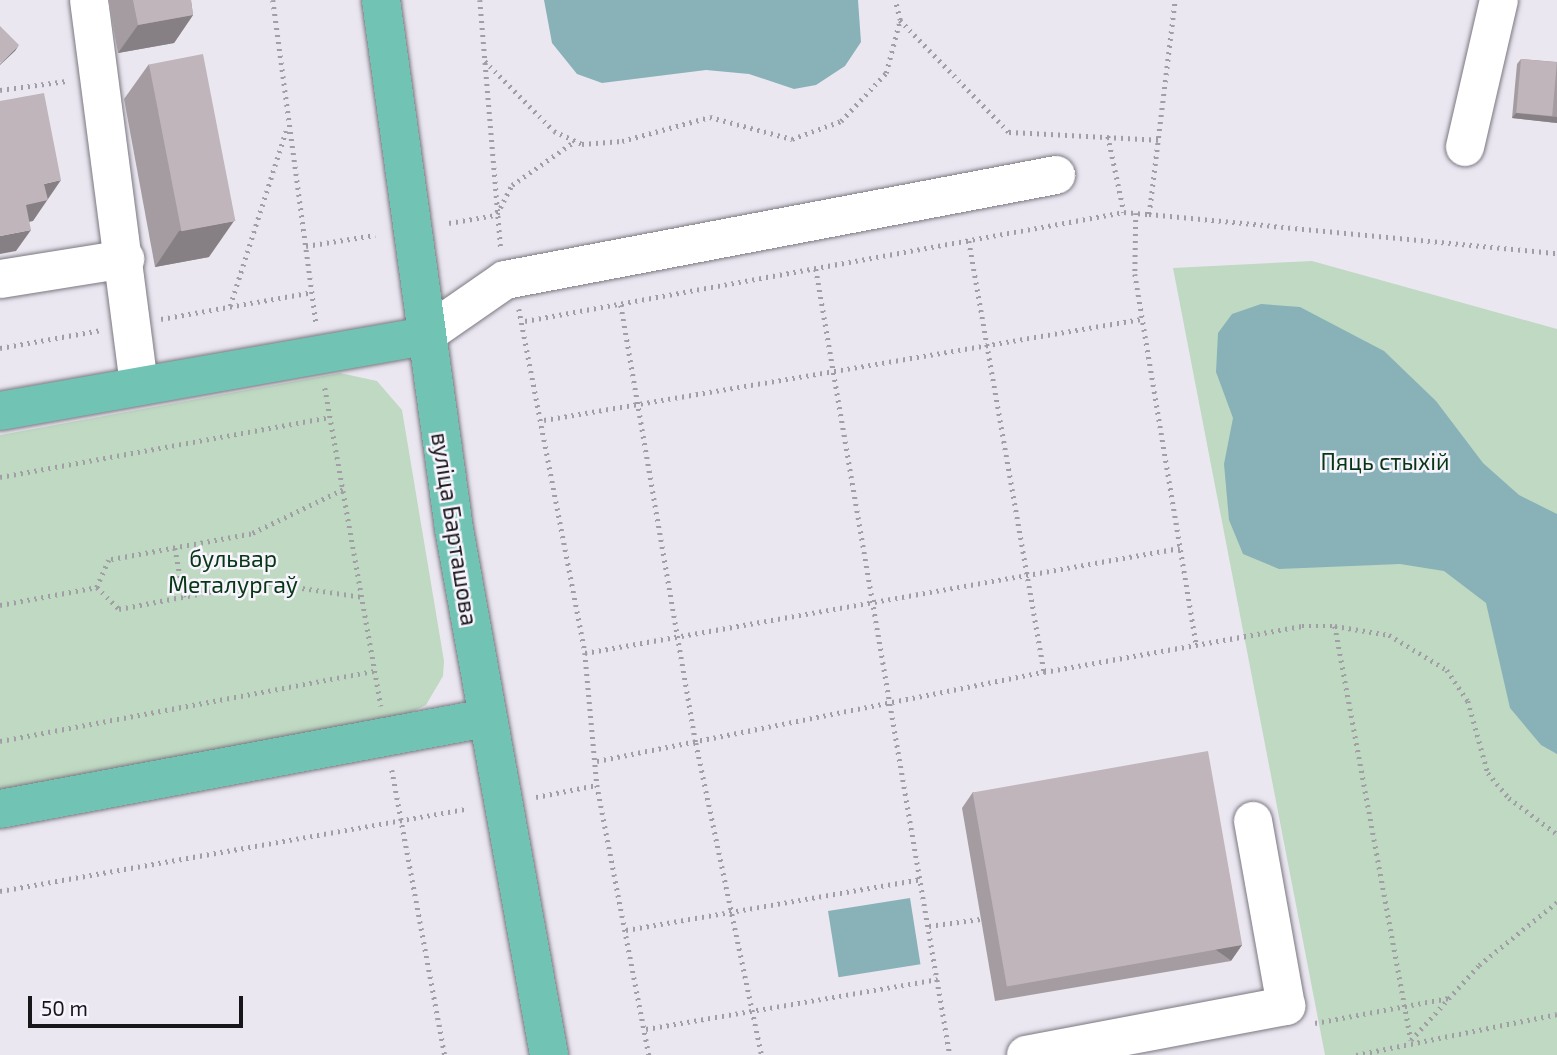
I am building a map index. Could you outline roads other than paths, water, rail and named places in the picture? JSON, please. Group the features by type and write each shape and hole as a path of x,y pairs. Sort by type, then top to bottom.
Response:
{"main road":[{"name":"вуліца Барташова","path":"381,0 424,336 487,718 549,1055"},
{"path":"0,411 424,336"},
{"path":"0,808 487,718"}],"lane":[{"path":"89,0 102,76 139,386"},
{"path":"1465,147 1499,0"},
{"path":"424,336 505,280 1056,175"},
{"path":"0,279 125,259"},
{"path":"1026,1055 1286,1006 1253,821"}],"water":[{"path":"544,0 858,0 861,42 845,66 816,85 794,89 749,74 706,70 602,83 577,74 552,43"},
{"path":"1261,304 1300,307 1384,351 1436,401 1483,463 1519,495 1557,514 1557,754 1541,745 1510,708 1486,603 1444,571 1400,564 1279,569 1243,554 1229,520 1224,464 1233,418 1216,372 1218,333 1232,314"},
{"path":"910,898 920,964 839,977 828,911"}],"park label":[{"name":"Пяць стыхій","path":"1385,461"},
{"name":"бульвар Металургаў","path":"233,571"}]}
